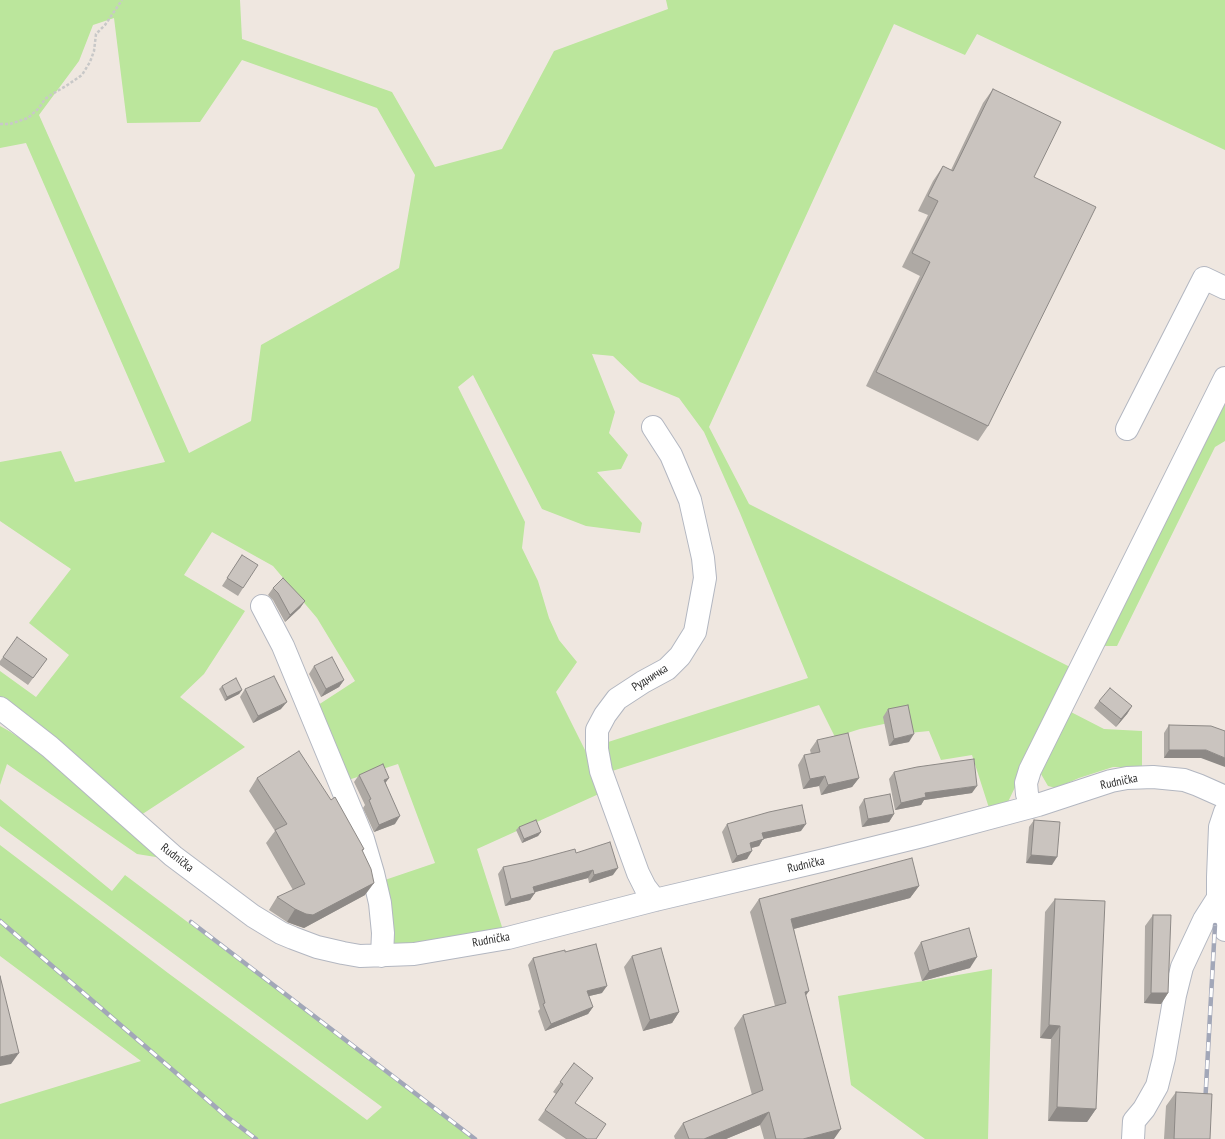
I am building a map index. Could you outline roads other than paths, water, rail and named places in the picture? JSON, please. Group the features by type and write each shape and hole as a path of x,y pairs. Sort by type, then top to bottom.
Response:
{"street":[{"path":"1127,430 1204,278 1225,288"},
{"path":"1031,807 1027,794 1026,783 1030,770 1225,378"},
{"name":"Рудничка","path":"653,427 671,455 690,500 703,558 705,578 695,632 680,656 667,669 643,682 618,699 605,715 597,730 597,749 600,771 638,873 644,887 655,900"},
{"path":"262,606 283,646 362,839 373,873 380,903 383,933 382,956"},
{"name":"Rudnička","path":"0,708 50,747 173,856 259,919 281,933 316,946 348,954 382,956 414,954 508,938 655,900 829,860 1031,807 1110,782 1138,777 1184,780 1225,797"},
{"path":"1225,812 1220,827 1219,837 1218,898 1225,930"},
{"path":"1133,1139 1134,1121 1144,1110 1157,1086 1182,967 1204,920 1218,898"}],"railway":[{"path":"0,921 226,1116 256,1139"},
{"path":"191,922 475,1139"},
{"path":"1205,1105 1215,925"}]}
